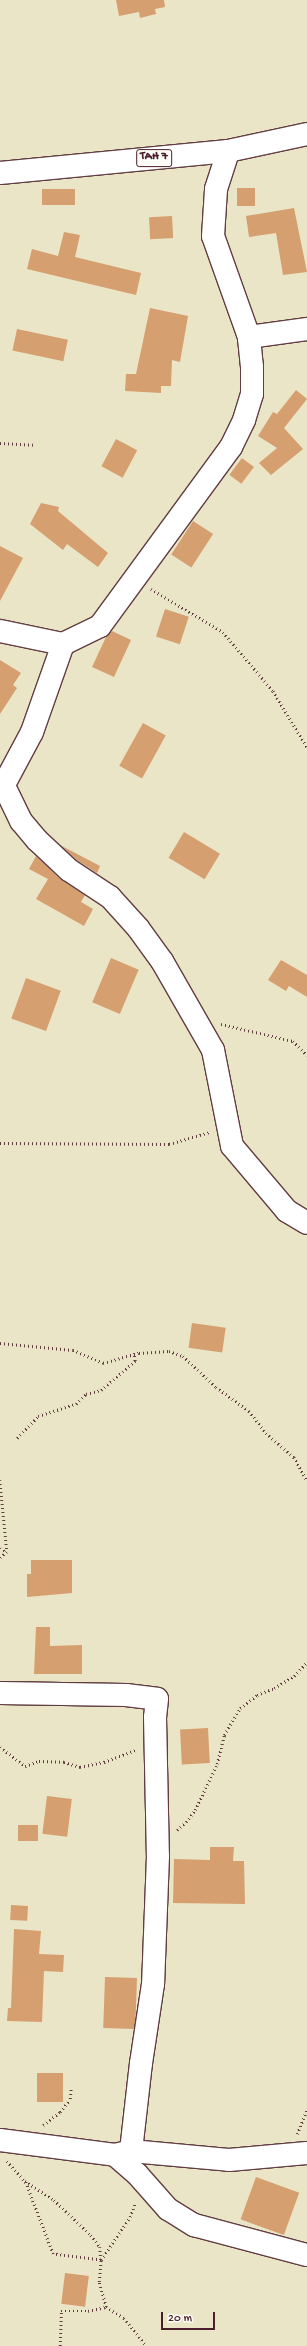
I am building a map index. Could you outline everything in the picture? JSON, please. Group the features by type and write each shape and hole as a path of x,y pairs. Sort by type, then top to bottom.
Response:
{"main road":[{"name":"TAH 7","path":"0,173 228,151 307,134"},
{"path":"0,631 63,644 100,626 133,578 231,447 244,420 252,394 252,367 249,337 213,236 216,190 228,151"},
{"path":"249,337 307,329"},
{"path":"63,644 32,732 2,789 21,821 37,840 69,870 110,897 138,928 162,961 199,1021 213,1050 232,1146 287,1212 307,1224"},
{"path":"0,1693 126,1695 157,1699 155,1717 157,1740 158,1841 153,1984 141,2063 123,2153 137,2174 168,2209 194,2225 307,2255"},
{"path":"2,2148 25,2145 229,2160 299,2154"}],"path":[{"path":"0,443 33,445"},
{"path":"133,578 223,632 273,691 307,747"},
{"path":"199,1021 236,1026 293,1041 307,1055"},
{"path":"0,1143 168,1144 227,1125"},
{"path":"0,1343 73,1350 103,1363 134,1355 169,1351 182,1356 216,1388 249,1411 266,1433 294,1457 307,1480"},
{"path":"17,1438 38,1416 76,1404 86,1394 101,1390 135,1361 134,1355"},
{"path":"0,1480 7,1552"},
{"path":"0,1548 7,1552"},
{"path":"0,1558 7,1552"},
{"path":"158,1841 186,1822 195,1810 217,1764 224,1735 240,1708 257,1695 294,1676 307,1662"},
{"path":"0,1747 25,1766 39,1761 64,1762 80,1768 104,1762 157,1740"},
{"path":"25,2145 39,2128 60,2112 70,2099 71,2088"},
{"path":"299,2154 307,2108"},
{"path":"2,2148 25,2181 53,2254 101,2260"},
{"path":"101,2260 130,2217 138,2196 137,2174"},
{"path":"25,2181 54,2200 91,2235 100,2247 101,2260 99,2282 106,2307 124,2318 147,2346"},
{"path":"60,2346 61,2311 88,2311 106,2307"}],"building":[{"path":"116,0 164,0 165,7 155,9 156,14 140,18 139,12 119,16"},
{"path":"237,188 255,188 255,206 237,206"},
{"path":"42,189 75,189 75,205 42,205"},
{"path":"294,208 307,272 283,275 276,233 249,237 246,216"},
{"path":"172,216 173,238 150,239 149,217"},
{"path":"64,232 80,235 75,257 141,273 136,295 27,269 32,249 58,256"},
{"path":"150,308 188,316 180,362 172,360 171,386 161,386 161,393 125,391 126,374 136,374"},
{"path":"17,329 68,340 63,361 12,351"},
{"path":"296,390 307,399 284,428 303,449 271,475 259,463 277,448 258,436 273,412 277,414"},
{"path":"116,439 137,450 123,478 101,466"},
{"path":"242,458 254,467 241,484 229,475"},
{"path":"41,503 59,507 58,511 108,553 98,567 67,544 63,550 30,524"},
{"path":"193,521 213,534 191,568 171,555"},
{"path":"0,546 23,558 0,601"},
{"path":"165,609 189,617 180,644 156,637"},
{"path":"112,631 131,640 114,677 92,667 106,637"},
{"path":"0,660 21,673 13,685 17,688 0,714"},
{"path":"143,723 166,736 142,778 119,766"},
{"path":"184,832 220,854 205,879 169,858"},
{"path":"60,845 100,866 97,873 77,860"},
{"path":"36,856 60,879 85,895 81,902 93,909 84,926 36,899 48,879 29,869"},
{"path":"111,958 139,970 120,1014 92,1002"},
{"path":"281,960 307,975 307,997 289,986 286,991 268,980"},
{"path":"26,978 61,991 46,1031 11,1018"},
{"path":"192,1323 226,1328 222,1352 189,1348"},
{"path":"31,1560 72,1560 72,1593 27,1597 27,1574 31,1574"},
{"path":"36,1627 50,1627 50,1646 82,1645 82,1674 34,1674"},
{"path":"208,1728 210,1763 182,1764 180,1729"},
{"path":"47,1796 72,1799 67,1837 42,1834"},
{"path":"18,1825 38,1825 38,1841 18,1841"},
{"path":"210,1847 234,1847 233,1861 244,1861 245,1904 173,1903 174,1859 210,1860"},
{"path":"11,1905 28,1906 27,1921 10,1920"},
{"path":"14,1929 41,1931 39,1954 64,1955 63,1972 44,1971 42,2022 7,2021 8,2008 11,2008"},
{"path":"105,1977 137,1978 135,2029 103,2028"},
{"path":"37,2073 63,2073 63,2102 37,2102"},
{"path":"256,2177 299,2193 284,2235 241,2219"},
{"path":"65,2273 89,2276 85,2307 61,2304"}]}
